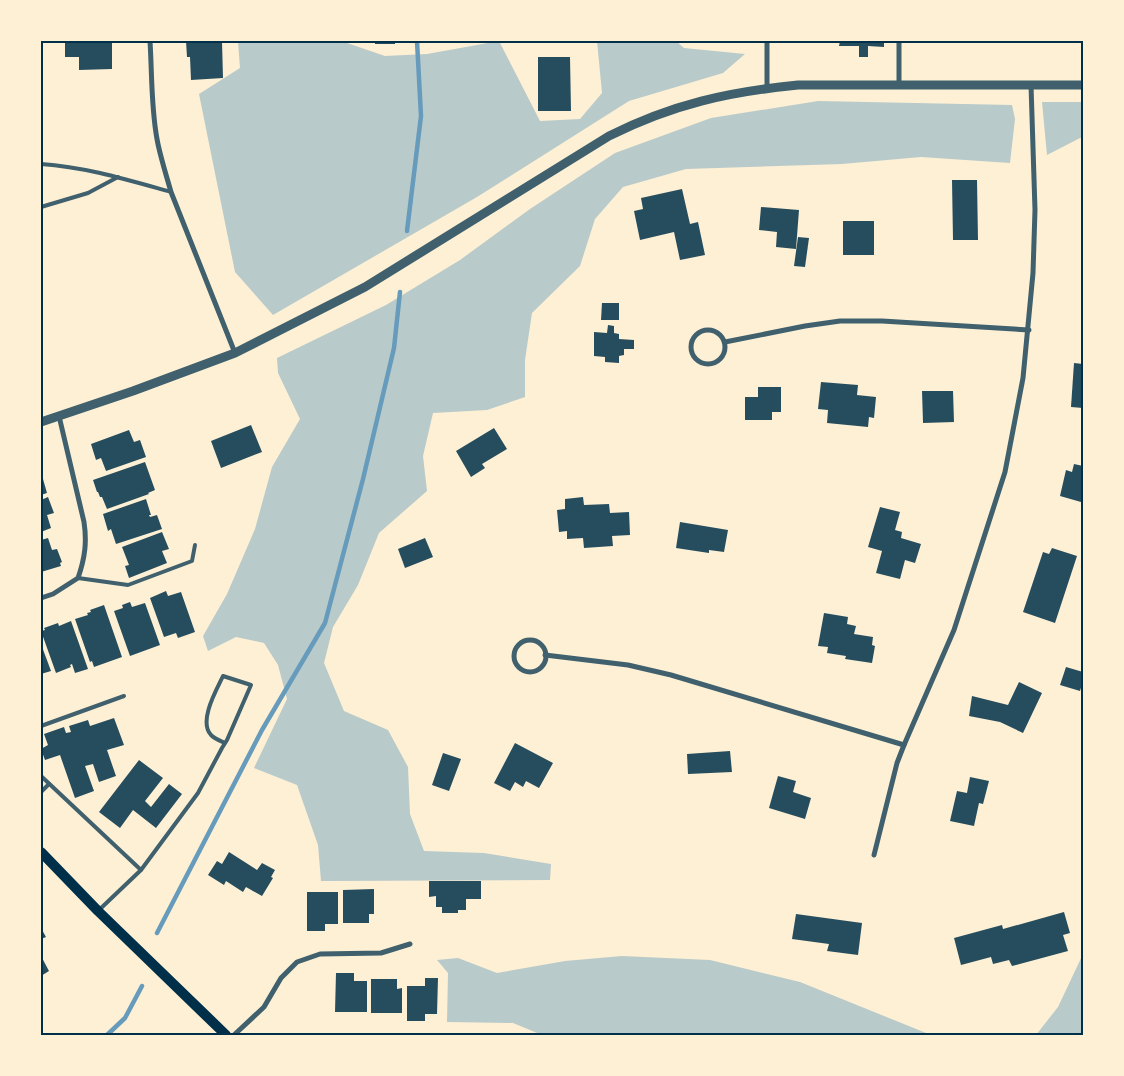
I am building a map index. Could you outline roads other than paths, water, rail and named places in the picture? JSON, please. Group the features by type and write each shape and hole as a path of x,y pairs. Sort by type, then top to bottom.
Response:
{"main road":[{"path":"41,852 98,911 226,1035"}],"street":[{"path":"150,41 157,138 171,192 235,353"},
{"path":"767,41 767,88"},
{"path":"899,41 899,85"},
{"path":"41,422 235,353 365,287 551,170 609,136 640,120 677,107 701,100 767,88 798,85 1083,85"},
{"path":"874,855 904,745 954,630 1005,472 1023,378 1033,273 1035,210 1031,85"},
{"path":"724,342 840,321 882,321 1029,330"},
{"path":"700,331 717,332 724,342 724,354 716,362 710,364 698,361 691,352 692,340 700,331"},
{"path":"41,598 53,594 78,578 85,558 86,539 82,513 59,416"},
{"path":"529,640 539,643 545,655 540,668 532,672 527,672 518,667 514,658 516,648 524,641 529,640"},
{"path":"545,655 628,665 671,675 904,745"},
{"path":"234,1035 264,1007 281,978 297,962 320,954 381,953 410,944"}],"lane":[{"path":"41,164 71,166 171,192"},
{"path":"41,207 88,193 118,177"},
{"path":"78,578 128,585 192,561 195,545"},
{"path":"98,911 140,870 198,793 225,743 251,686 223,676 209,706 208,728 211,735 225,743"},
{"path":"41,726 124,696"},
{"path":"41,776 48,785 140,870"},
{"path":"41,792 48,785"}],"waterway":[{"path":"407,231 421,116 417,41"},
{"path":"157,933 262,730 325,623 363,479 394,348 400,292"},
{"path":"107,1035 125,1018 142,986"}]}
